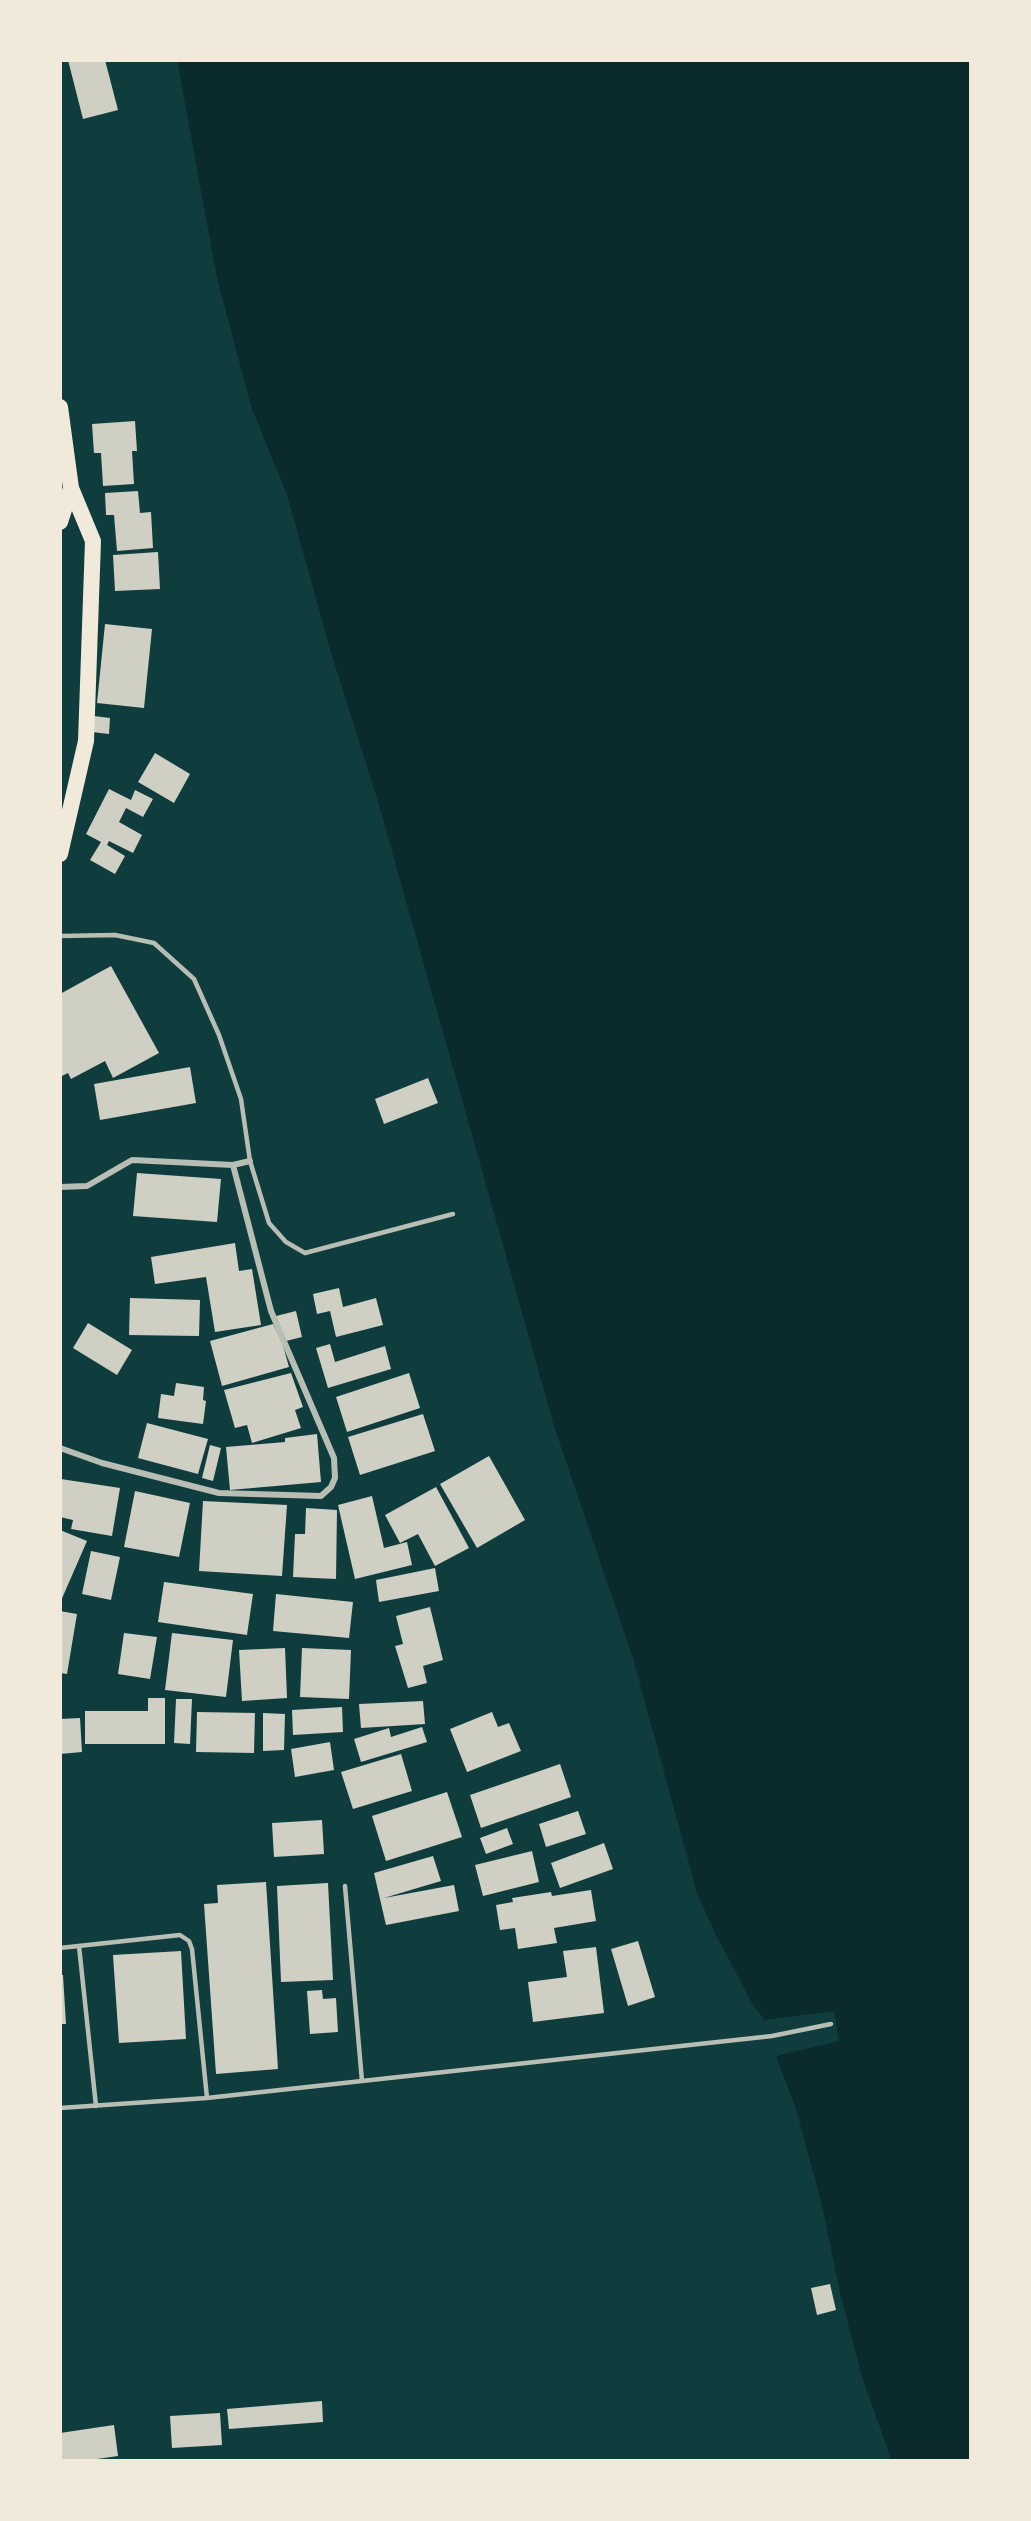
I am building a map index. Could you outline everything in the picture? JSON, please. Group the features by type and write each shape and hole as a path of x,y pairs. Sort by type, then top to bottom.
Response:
{"highway":[{"path":"60,407 71,488 93,541 86,741 60,854"},
{"path":"60,522 71,488"}],"street":[{"path":"60,1187 87,1186 132,1160 233,1166 250,1161"},
{"path":"60,1448 102,1463 219,1493 321,1496 331,1487 335,1478 334,1458 271,1311 233,1166"}],"lane":[{"path":"60,936 115,935 154,943 194,979 219,1035 241,1099 250,1161 269,1223 286,1242 306,1253 453,1214"},
{"path":"345,1886 362,2080"},
{"path":"60,1948 180,1935 189,1941 192,1948 207,2098"},
{"path":"79,1946 96,2106"},
{"path":"60,2108 207,2098 772,2036 831,2024"}],"water":[{"path":"177,60 971,60 971,2461 892,2461 863,2380 841,2297 821,2201 796,2109 776,2056 772,2036 713,1929 697,1893 633,1658 554,1426 377,798 333,659 287,495 251,406 217,278"}],"pier":[{"path":"834,2011 839,2041 776,2056 765,2020"}],"building":[{"path":"68,60 105,60 118,110 83,119"},
{"path":"135,421 137,451 132,451 134,484 103,486 101,453 94,453 92,424"},
{"path":"138,491 140,513 151,512 153,548 117,551 114,515 106,515 105,493"},
{"path":"158,552 160,589 115,591 113,555"},
{"path":"105,624 152,629 144,708 97,703"},
{"path":"94,716 110,718 109,734 92,732"},
{"path":"155,753 190,774 174,803 138,782"},
{"path":"109,789 131,800 135,790 153,799 143,817 126,808 119,822 142,835 133,853 109,841 107,845 125,856 115,874 90,860 101,842 86,834"},
{"path":"111,966 159,1053 113,1078 105,1061 71,1079 68,1073 60,1077 60,994"},
{"path":"190,1067 196,1103 100,1120 94,1084"},
{"path":"428,1078 438,1103 384,1124 375,1099"},
{"path":"137,1173 221,1179 217,1222 133,1216"},
{"path":"235,1243 239,1271 252,1269 261,1325 215,1332 206,1277 155,1284 151,1257"},
{"path":"339,1288 343,1307 376,1298 383,1325 336,1337 330,1311 317,1314 313,1294"},
{"path":"130,1298 200,1300 199,1336 129,1335"},
{"path":"296,1311 302,1337 286,1341 276,1316"},
{"path":"88,1323 132,1350 117,1375 73,1348"},
{"path":"273,1324 282,1342 289,1367 222,1386 210,1341"},
{"path":"330,1344 335,1362 385,1346 391,1369 328,1388 316,1348"},
{"path":"291,1373 303,1407 295,1410 301,1428 252,1443 247,1425 235,1428 224,1390"},
{"path":"409,1373 420,1408 347,1432 336,1397"},
{"path":"176,1383 204,1387 203,1400 206,1401 203,1424 158,1418 161,1394 174,1396"},
{"path":"423,1414 435,1451 360,1475 348,1437"},
{"path":"147,1423 208,1439 198,1474 138,1458"},
{"path":"317,1434 321,1482 230,1490 226,1447 285,1442 285,1438"},
{"path":"210,1445 221,1448 213,1481 202,1478"},
{"path":"489,1456 525,1520 477,1548 440,1484"},
{"path":"61,1479 120,1488 112,1536 71,1529 73,1520 60,1517"},
{"path":"436,1487 469,1548 435,1566 418,1534 400,1543 385,1515"},
{"path":"135,1491 190,1503 179,1557 124,1547"},
{"path":"372,1496 384,1548 407,1542 412,1565 355,1579 338,1505"},
{"path":"203,1501 287,1505 282,1576 199,1571"},
{"path":"306,1508 337,1510 336,1579 293,1577 295,1534 305,1534"},
{"path":"60,1530 87,1541 60,1603"},
{"path":"91,1551 120,1557 111,1600 82,1594"},
{"path":"435,1568 439,1591 379,1602 376,1580"},
{"path":"164,1582 253,1594 247,1635 158,1622"},
{"path":"276,1594 353,1602 349,1638 273,1631"},
{"path":"430,1607 443,1660 423,1666 427,1683 408,1688 395,1646 403,1644 396,1616"},
{"path":"60,1611 77,1614 67,1674 60,1673"},
{"path":"124,1633 157,1637 150,1679 118,1674"},
{"path":"172,1633 233,1640 226,1697 165,1690"},
{"path":"285,1648 287,1698 242,1701 239,1650"},
{"path":"302,1648 351,1650 349,1699 300,1697"},
{"path":"148,1698 165,1698 165,1744 85,1744 85,1711 148,1711"},
{"path":"176,1699 192,1699 190,1744 174,1743"},
{"path":"423,1701 425,1724 361,1728 359,1704"},
{"path":"342,1707 343,1732 293,1735 292,1710"},
{"path":"197,1712 255,1713 254,1753 196,1752"},
{"path":"492,1712 498,1727 509,1723 521,1751 467,1772 450,1729"},
{"path":"263,1713 285,1714 284,1750 263,1751"},
{"path":"80,1718 82,1752 60,1754 60,1719"},
{"path":"422,1727 427,1742 361,1762 354,1739 389,1728 391,1737"},
{"path":"330,1742 334,1770 295,1777 291,1749"},
{"path":"401,1754 412,1791 353,1809 341,1772"},
{"path":"560,1764 571,1797 481,1828 470,1795"},
{"path":"447,1792 462,1837 386,1861 372,1816"},
{"path":"578,1811 586,1834 546,1847 539,1824"},
{"path":"322,1820 324,1854 274,1857 272,1823"},
{"path":"507,1828 513,1844 486,1854 480,1838"},
{"path":"604,1843 613,1869 560,1888 551,1863"},
{"path":"532,1851 539,1882 483,1896 475,1865"},
{"path":"433,1856 441,1881 384,1898 454,1885 459,1911 386,1925 374,1873"},
{"path":"266,1882 278,2069 216,2074 204,1904 218,1903 217,1885"},
{"path":"328,1883 333,1980 281,1982 277,1886"},
{"path":"591,1890 596,1921 554,1928 557,1943 518,1949 515,1928 500,1930 496,1905 513,1902 512,1898 551,1892 552,1896"},
{"path":"638,1941 655,1997 628,2006 611,1949"},
{"path":"596,1947 604,2013 533,2022 528,1982 567,1977 563,1951"},
{"path":"181,1951 186,2039 119,2043 113,1955"},
{"path":"60,1975 63,1975 66,2024 60,2024"},
{"path":"322,1990 323,1999 336,1998 338,2032 310,2034 307,1991"},
{"path":"830,2284 836,2310 817,2315 811,2288"},
{"path":"322,2401 323,2422 229,2429 227,2409"},
{"path":"220,2413 222,2445 172,2448 170,2416"},
{"path":"114,2425 118,2456 83,2461 60,2461 60,2433"}]}
